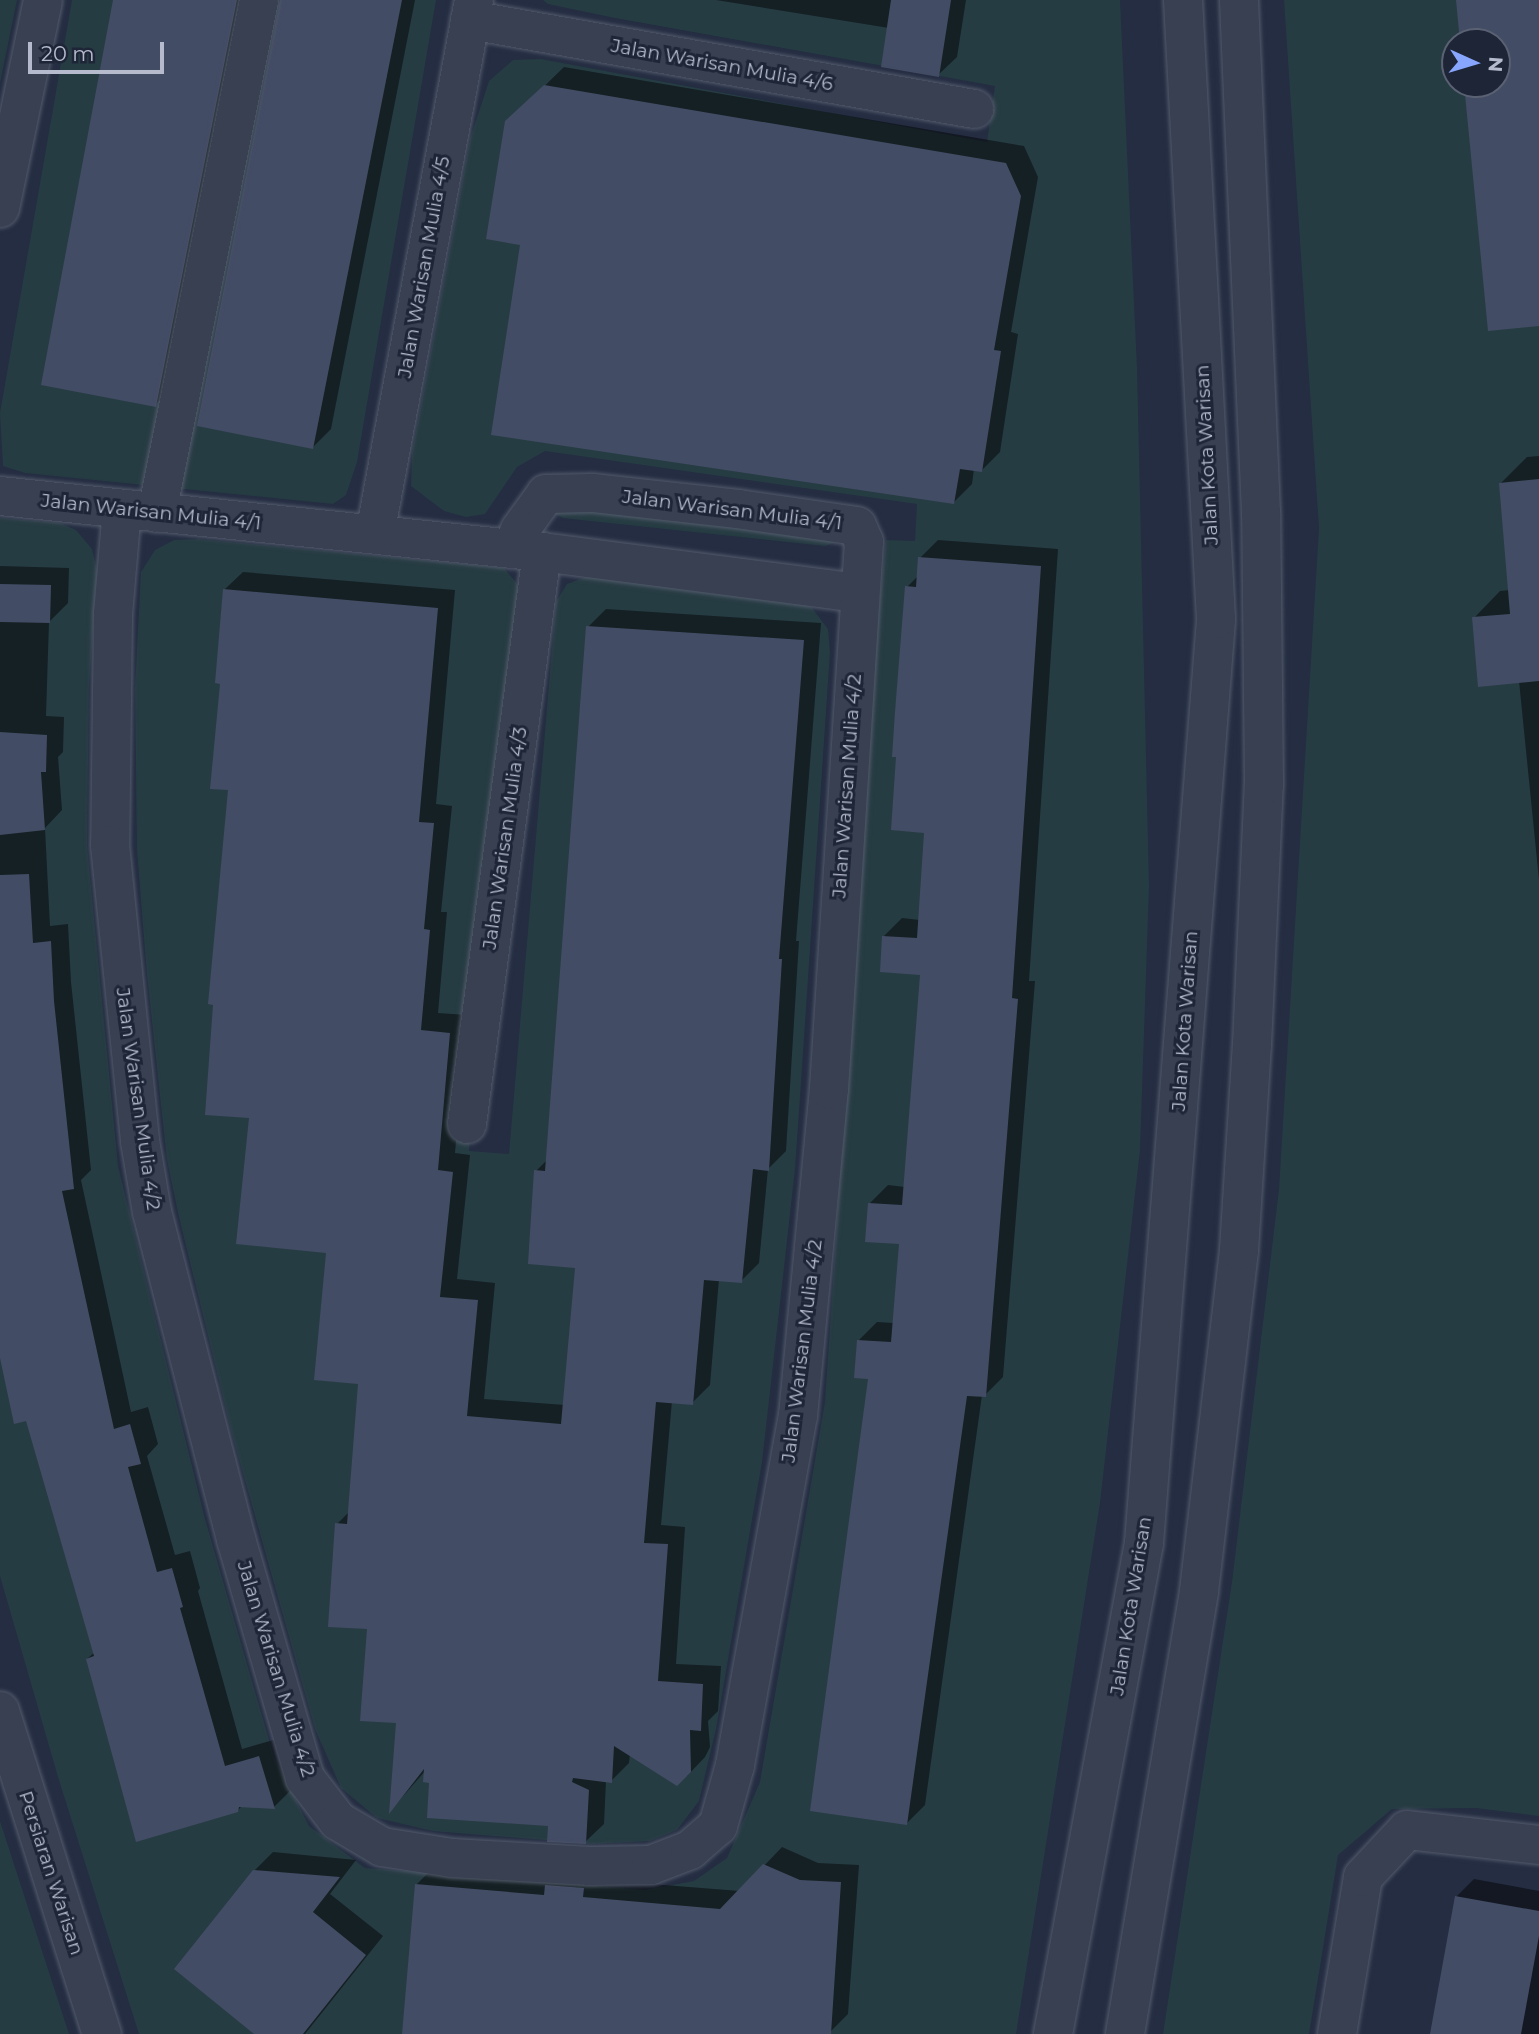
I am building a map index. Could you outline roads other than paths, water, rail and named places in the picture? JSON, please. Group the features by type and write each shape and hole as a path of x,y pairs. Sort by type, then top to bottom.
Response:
{"street":[{"path":"0,208 43,0"},
{"name":"Jalan Warisan Mulia 4/2","path":"259,0 113,615 110,845 133,1086 152,1212 236,1539 305,1778 338,1821 383,1847 452,1858 590,1866 652,1865 690,1850 718,1826 735,1765 798,1416 829,1089 859,593"},
{"name":"Jalan Kota Warisan","path":"1053,2034 1144,1543 1216,619 1184,0"},
{"path":"1125,2034 1199,1591 1240,1250 1252,1045 1265,785 1261,513 1239,0"},
{"name":"Jalan Warisan Mulia 4/6","path":"472,10 974,110"},
{"name":"Jalan Warisan Mulia 4/5","path":"375,534 472,10"},
{"name":"Jalan Warisan Mulia 4/1","path":"0,496 527,551 859,593 864,542 856,526 738,509 592,493 546,494 520,530 527,551"},
{"name":"Jalan Warisan Mulia 4/3","path":"467,1124 527,551"},
{"name":"Persiaran Warisan","path":"0,1711 102,2034"},
{"path":"1337,2034 1363,1877 1407,1830 1539,1845"}]}
